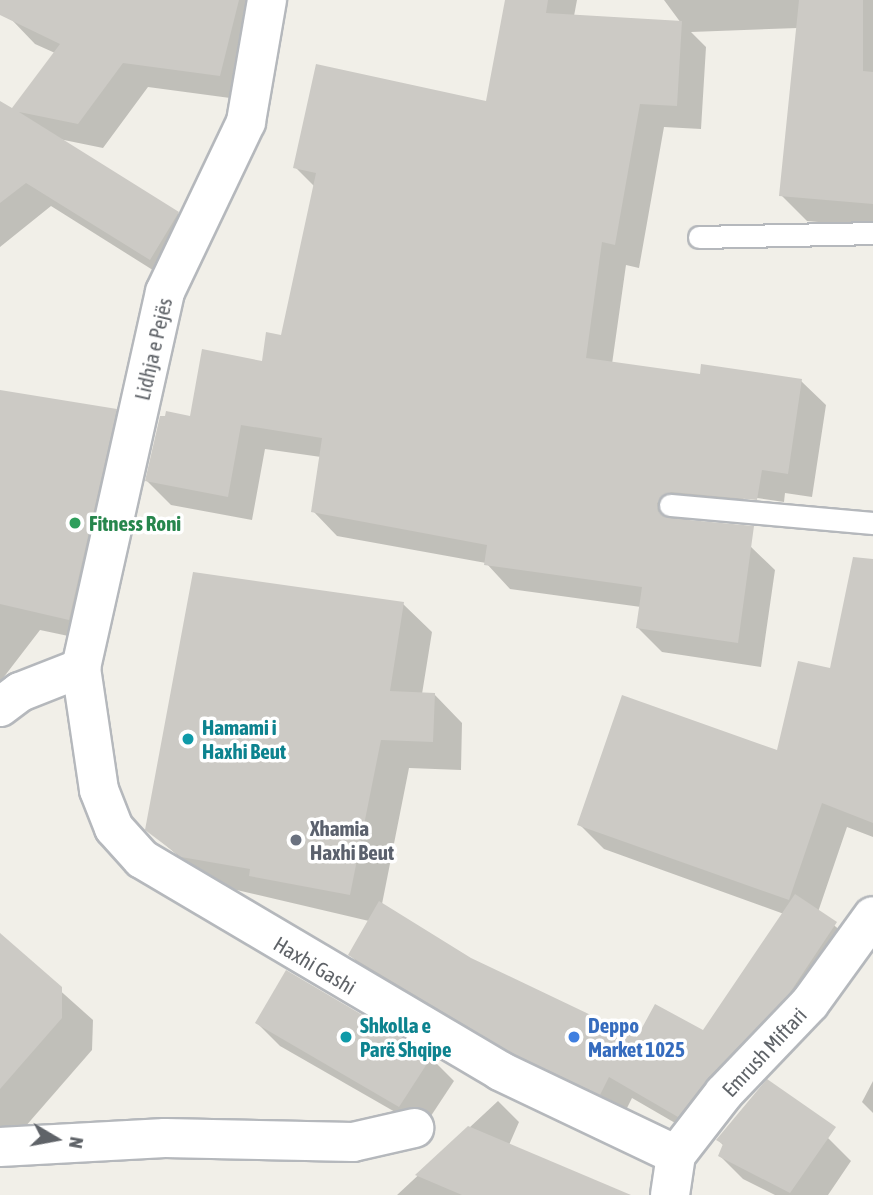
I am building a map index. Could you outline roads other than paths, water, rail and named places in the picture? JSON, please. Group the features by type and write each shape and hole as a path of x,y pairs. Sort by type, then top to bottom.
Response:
{"street":[{"name":"Lidhja e Pejës","path":"81,668 165,292 246,122 267,0"},
{"path":"0,707 20,692 81,668"},
{"name":"Haxhi Gashi","path":"81,668 99,790 114,828 142,859 330,974 500,1071 676,1156"},
{"name":"Emrush Miftari","path":"670,1195 676,1156 724,1093 810,1003 873,916"},
{"path":"0,1147 165,1138 353,1142 414,1128"}],"lane":[{"path":"699,237 873,233"},
{"path":"670,505 873,523"}],"place":[{"name":"Fitness Roni","path":"75,523"},
{"name":"Hamami i Haxhi Beut","path":"188,739"},
{"name":"Xhamia Haxhi Beut","path":"296,840"},
{"name":"Shkolla e Parë Shqipe","path":"346,1037"},
{"name":"Deppo Market 1025","path":"574,1037"}]}
